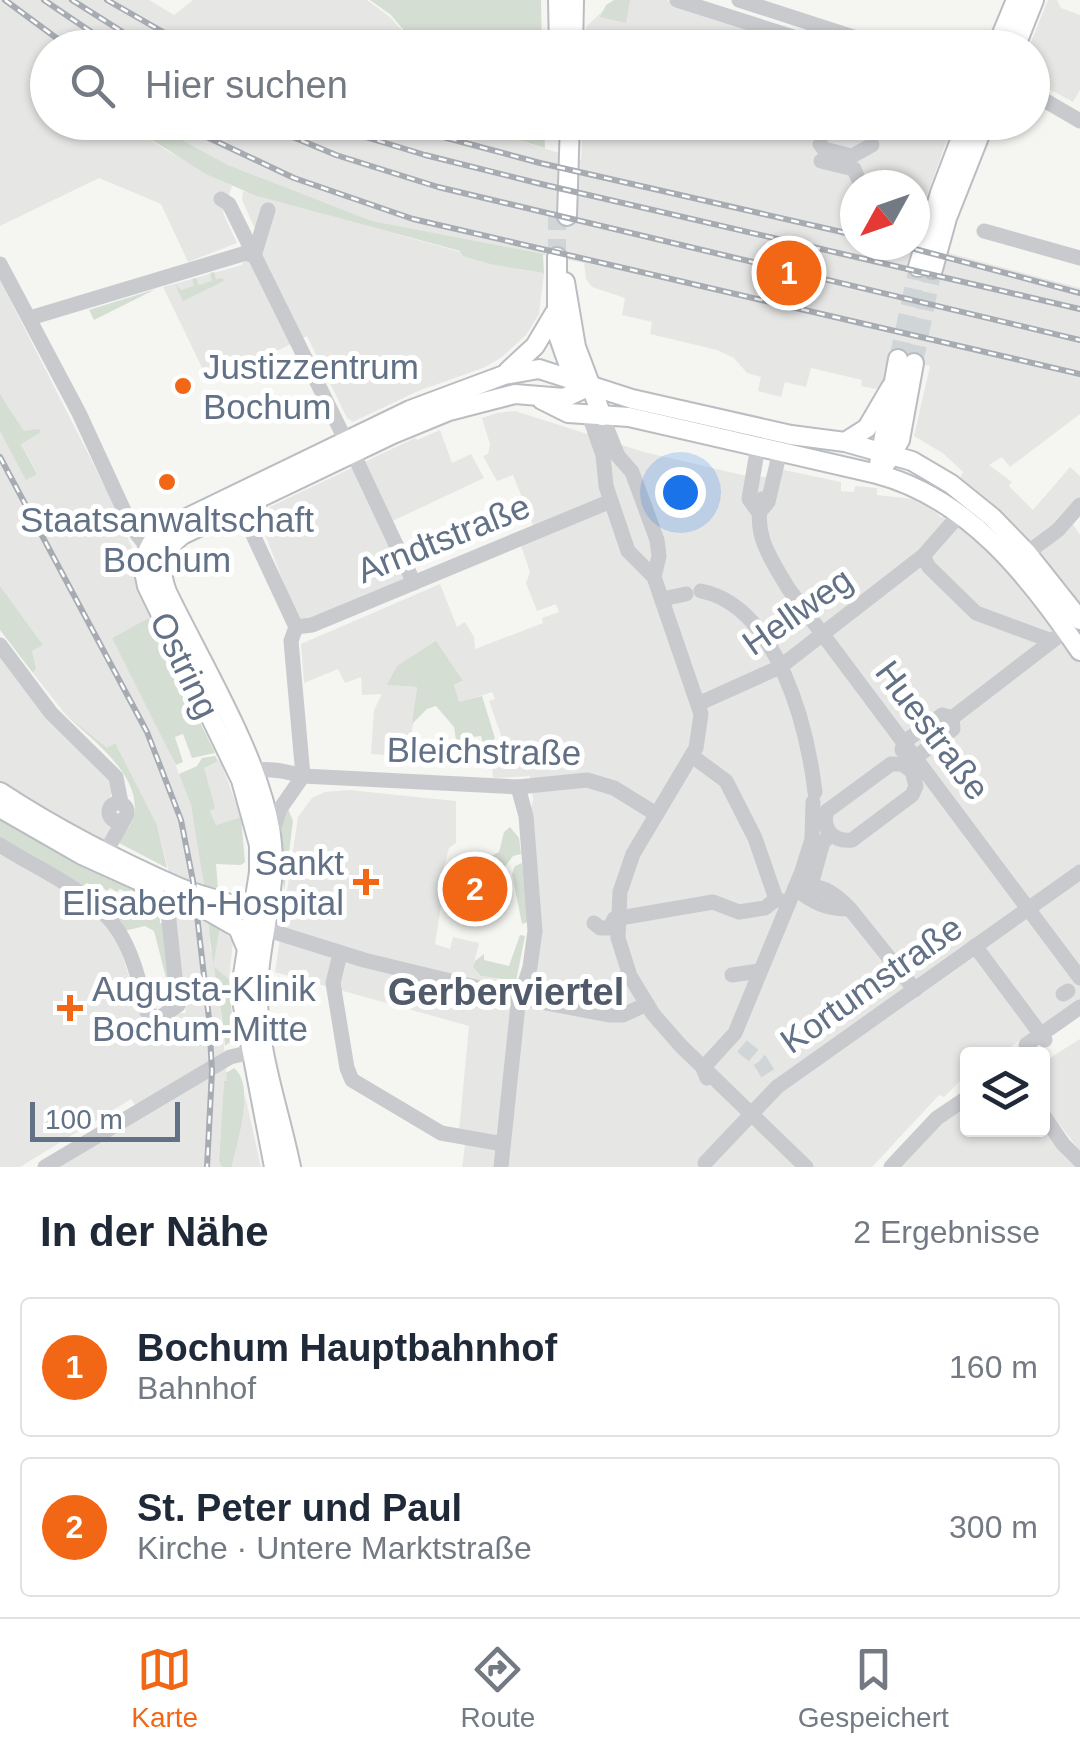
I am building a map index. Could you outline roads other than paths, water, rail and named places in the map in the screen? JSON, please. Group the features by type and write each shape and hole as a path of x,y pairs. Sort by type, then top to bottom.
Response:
{"main road":[{"path":"558,0 559,30"},
{"path":"574,0 574,30"},
{"path":"1004,30 1016,0"},
{"path":"1022,30 1034,0"},
{"path":"559,140 562,215 568,140"},
{"path":"960,140 940,193 926,268 978,140"},
{"path":"581,386 561,258 554,314 559,341 581,386 596,412"},
{"path":"504,375 535,346 554,314"},
{"path":"845,442 867,428 906,361 900,440 887,453 877,474"},
{"path":"157,545 240,508 433,401 504,375 539,369 581,386 626,397 791,435 845,442 934,472 960,490 1027,553 1080,651"},
{"path":"887,453 894,380"},
{"path":"157,545 245,488 349,447 480,400 515,394 564,398 581,386"},
{"path":"596,412 626,397"},
{"path":"537,398 562,412 629,417 778,459 877,474 926,492 996,545 1069,628"},
{"path":"240,508 245,488"},
{"name":"Ostring","path":"157,545 167,592 250,776"},
{"path":"996,545 1018,554 1027,553"},
{"path":"246,948 262,924 273,885 272,834 250,776"},
{"path":"250,776 259,846 262,924 257,1050 274,1167"},
{"path":"0,792 46,820 217,908 238,928 246,948 242,1006 292,1167"},
{"path":"0,808 94,862 262,924"},
{"path":"217,908 244,891 259,872"}],"street":[{"path":"574,22 586,0"},
{"path":"677,0 771,30"},
{"path":"738,0 831,30"},
{"path":"1050,103 1080,121"},
{"path":"821,141 852,156 865,149 855,177 821,141"},
{"path":"222,199 229,204 414,583"},
{"path":"254,256 268,210"},
{"path":"984,232 1080,258"},
{"path":"30,318 246,253 254,256"},
{"path":"0,264 123,503 157,545"},
{"path":"596,412 603,476 611,502 631,556 654,577 702,714 692,756 640,840 622,883 618,938 630,976 647,1004 750,1114 806,1167"},
{"path":"596,412 618,456 632,472 657,540 659,556 654,577"},
{"name":"Huestraße","path":"758,454 750,498 763,500"},
{"name":"Huestraße","path":"778,459 763,500 759,549 794,584 822,631 904,742 912,764 1029,908 1080,978"},
{"name":"Arndtstraße","path":"296,626 312,625 611,502"},
{"path":"1027,553 1058,530 1080,505"},
{"path":"240,508 296,626 291,641 303,776 280,809 272,834"},
{"name":"Hellweg","path":"700,703 780,667 923,556 960,514"},
{"path":"923,556 929,567 976,613 1069,628"},
{"path":"662,599 693,592 720,596 750,620 764,638 800,717 831,836 852,840 909,798 916,786 912,764"},
{"path":"952,718 1069,628"},
{"path":"0,645 51,713 116,777 123,811 105,850 92,854 70,847"},
{"path":"904,742 942,715 952,718"},
{"path":"914,990 850,909 831,909 806,898 803,887 822,799 887,766 912,764 952,729 952,718"},
{"path":"692,756 726,780 755,838 775,911 736,1041 713,1074"},
{"name":"Bleichstraße","path":"250,776 289,781 303,776 518,787 587,780 614,788 656,814"},
{"path":"501,1167 520,998 530,968 535,920 526,816 518,787"},
{"path":"594,923 610,928 614,919 775,911 803,887 823,842 831,836"},
{"path":"0,845 66,884 113,924 131,958 147,1012 158,1019 178,1005 166,902"},
{"name":"Kortumstraße","path":"705,1163 775,1084 1080,872"},
{"path":"262,924 340,954 520,998 623,1015 647,1004"},
{"path":"976,946 1043,1037"},
{"path":"340,954 333,983 352,1080 441,1133 503,1144"},
{"path":"732,975 760,971"},
{"path":"998,1008 1008,993"},
{"path":"1026,1045 1043,1037 1070,1005"},
{"path":"46,1167 230,1057 257,1050"},
{"path":"891,1167 936,1118 960,1102"},
{"path":"1050,1125 1080,1161"}],"tunnel":[{"path":"557,214 557,257"},
{"path":"898,359 918,267"},
{"path":"914,363 933,269"},
{"path":"742,1046 760,1061 772,1080"}],"railway":[{"path":"5,0 46,30"},
{"path":"44,0 88,30"},
{"path":"72,0 120,30"},
{"path":"107,0 160,30"},
{"path":"213,140 294,178 413,219 1080,374"},
{"path":"300,140 438,187 1080,340"},
{"path":"375,140 541,184 1080,309"},
{"path":"454,140 840,232"},
{"path":"930,253 1080,293"},
{"path":"0,457 147,732 181,820 193,881 209,1019 212,1071 207,1167"}],"place":[{"name":"Bochum Hauptbahnhof","path":"789,273"},
{"name":"Justizzentrum Bochum","path":"183,386"},
{"name":"Staatsanwaltschaft Bochum","path":"167,482"},
{"name":"Sankt Elisabeth-Hospital","path":"366,882"},
{"name":"St. Peter und Paul","path":"475,889"},
{"name":"Augusta-Klinik Bochum-Mitte","path":"70,1008"}],"district":[{"name":"Gerberviertel","path":"506,992"}]}
